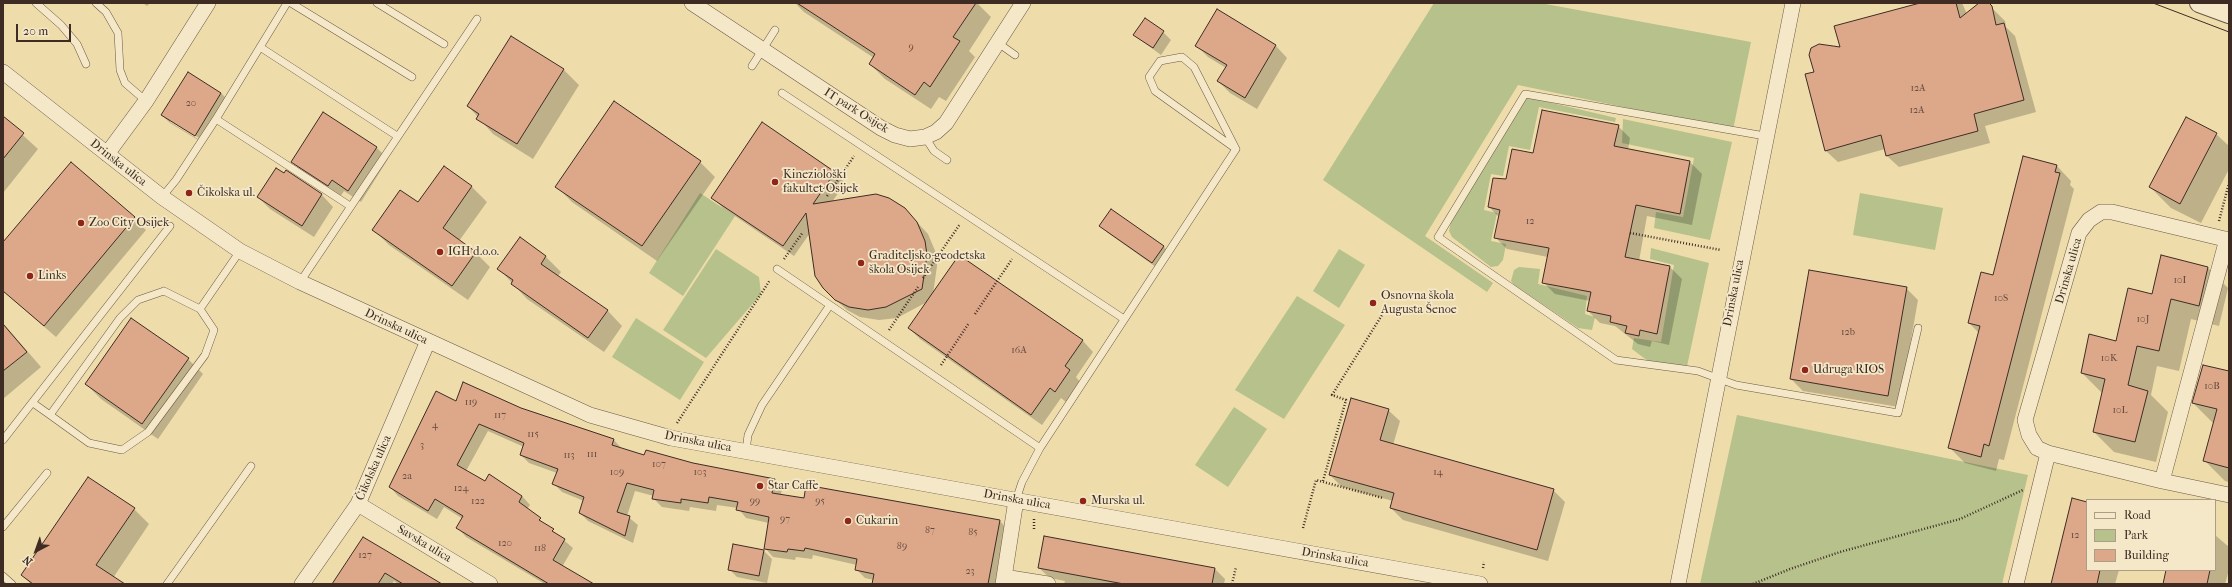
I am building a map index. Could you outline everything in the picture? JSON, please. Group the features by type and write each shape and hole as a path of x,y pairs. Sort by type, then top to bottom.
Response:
{"street":[{"path":"107,154 146,101 208,3"},
{"name":"IT park Osijek","path":"692,3 895,136 910,139 925,137 936,132 946,123 1023,3"},
{"name":"Drinska ulica","path":"1678,584 1717,378 1793,3"},
{"path":"2199,3 2229,14"},
{"name":"Drinska ulica","path":"3,72 162,197 240,251 300,282 428,342 590,415 671,438 1480,584"},
{"name":"Drinska ulica","path":"2224,238 2112,212 2101,212 2089,220 2079,233 2025,420 2029,435 2037,448 2048,453 2162,481 2229,495"},
{"path":"2162,481 2224,238"},
{"name":"Čikolska ulica","path":"302,584 358,504 428,342"},
{"path":"2016,584 2048,453"},
{"path":"1016,500 1004,580 1048,584"},
{"name":"Savska ulica","path":"358,504 490,584"}],"lane":[{"path":"36,3 61,25 77,44 86,64"},
{"path":"96,3 106,12 118,33 120,70 125,83 146,101"},
{"path":"162,197 176,180 216,119 287,3"},
{"path":"291,3 412,77"},
{"path":"377,3 444,44"},
{"path":"300,282 477,19"},
{"path":"752,66 775,30"},
{"path":"998,42 1015,55"},
{"path":"260,47 397,136"},
{"path":"1182,57 1194,68 1236,149 1155,91 1149,77 1160,62 1182,57"},
{"path":"782,93 1124,319"},
{"path":"1765,136 1525,94 1438,237 1616,360 1698,371 1736,385 1898,413 1918,328"},
{"path":"216,119 350,206"},
{"path":"925,137 934,151 947,160"},
{"path":"1016,500 1022,482 1040,448 1236,149"},
{"path":"3,440 170,226"},
{"path":"200,309 240,251"},
{"path":"777,269 1040,448"},
{"path":"33,403 89,443 122,450 148,432 205,355 214,330 200,309 164,291 138,300 120,318 50,415"},
{"path":"746,451 748,435 762,405 830,305"},
{"path":"167,584 251,466"},
{"path":"3,527 47,473"},
{"path":"3,576 12,584"}],"path":[{"path":"827,196 861,145"},
{"path":"2224,238 2229,183"},
{"path":"923,278 967,214"},
{"path":"671,438 678,421 777,269 803,232"},
{"path":"1630,232 1721,250"},
{"path":"975,314 1019,249"},
{"path":"882,340 918,287"},
{"path":"1323,482 1346,400 1332,395 1382,314"},
{"path":"934,375 969,323"},
{"path":"1753,584 1790,569 1840,552 1960,519 1994,505 2042,479"},
{"path":"1303,528 1316,480 1382,498"},
{"path":"1232,584 1236,567"}],"green space":[{"path":"1434,3 1540,3 1751,42 1733,130 1518,85 1425,236 1493,283 1487,292 1323,180"},
{"path":"1527,97 1616,118 1615,122 1539,107 1530,150 1509,146 1503,176 1491,174 1484,210 1497,213 1491,241 1506,244 1503,260 1498,266 1491,267 1452,237 1449,231 1451,222"},
{"path":"1623,119 1732,142 1710,240 1654,228 1656,212 1683,217 1694,158 1622,143"},
{"path":"700,193 735,216 683,296 649,273"},
{"path":"1860,193 1943,208 1935,250 1853,235"},
{"path":"1651,248 1709,263 1686,371 1648,361 1632,349 1634,338 1661,342 1674,265 1650,259"},
{"path":"716,249 759,277 761,294 706,358 663,330"},
{"path":"1339,249 1365,265 1339,308 1313,291"},
{"path":"1519,267 1540,269 1538,284 1587,296 1585,314 1595,317 1592,330 1578,328 1514,285 1511,281 1514,270"},
{"path":"1297,296 1345,325 1284,419 1235,390"},
{"path":"636,318 704,362 680,400 612,357"},
{"path":"1234,407 1267,429 1228,487 1195,465"},
{"path":"1737,415 2028,475 2002,584 1700,584"}],"building":[{"path":"797,3 976,3 953,37 960,41 930,87 924,82 915,95 869,64 875,54"},
{"path":"1920,3 1956,3 1960,18 1979,3 1989,3 1992,6 1996,25 2004,23 2024,100 1974,114 1978,131 1886,156 1881,135 1825,151 1805,74 1814,72 1809,55 1811,48 1819,44 1840,47 1834,26"},
{"path":"1217,9 1276,45 1245,98 1217,81 1227,65 1195,46"},
{"path":"1145,18 1164,31 1153,48 1133,35"},
{"path":"511,36 564,69 517,144 476,119 479,114 467,106"},
{"path":"188,72 221,93 195,136 161,115"},
{"path":"614,101 701,161 642,246 555,187"},
{"path":"1542,110 1619,125 1614,146 1690,161 1680,214 1636,205 1625,257 1670,266 1657,334 1640,330 1639,336 1625,333 1627,326 1610,322 1611,316 1587,311 1591,292 1542,283 1549,248 1494,238 1500,210 1488,207 1493,178 1506,179 1512,149 1533,153"},
{"path":"323,112 377,147 348,191 332,180 328,186 291,162"},
{"path":"3,116 24,133 3,159"},
{"path":"2186,117 2217,133 2180,204 2149,187"},
{"path":"762,122 835,172 813,204 876,194 889,198 905,208 917,222 925,241 927,255 922,289 886,307 868,310 849,307 835,300 823,288 815,276 806,213 783,246 711,198"},
{"path":"2023,156 2057,165 2055,172 2060,173 1989,446 1984,444 1981,457 1948,448 1980,326 1968,323 1981,272 1993,275"},
{"path":"71,162 135,217 44,326 3,291 3,242"},
{"path":"444,166 472,186 443,228 476,252 452,286 372,230 400,190 418,202"},
{"path":"276,168 284,173 286,170 322,194 302,226 257,197"},
{"path":"1111,209 1164,246 1152,263 1099,226"},
{"path":"520,237 546,256 541,264 608,310 588,338 511,284 513,280 497,269"},
{"path":"959,255 1083,340 1065,366 1070,370 1055,392 1050,388 1031,415 908,328"},
{"path":"2161,255 2208,267 2199,306 2171,299 2159,351 2137,346 2128,385 2148,391 2135,442 2093,432 2105,379 2081,373 2089,334 2116,341 2128,288 2152,294"},
{"path":"1809,270 1907,287 1888,396 1790,379"},
{"path":"131,318 189,358 142,424 85,384"},
{"path":"3,324 27,352 3,371"},
{"path":"2203,365 2229,371 2229,468 2203,461 2217,409 2192,403"},
{"path":"463,382 521,408 614,439 612,445 644,455 646,450 693,463 775,479 772,493 804,498 806,485 1000,520 988,584 872,584 874,574 855,570 857,559 805,548 804,551 788,549 787,552 764,549 769,517 736,510 738,502 709,497 708,503 681,499 681,503 652,499 654,490 627,483 617,512 630,516 625,536 579,513 584,497 552,484 558,469 520,455 524,443 479,424 457,465 485,481 489,474 522,496 519,502 541,518 539,520 554,529 552,531 565,539 553,560 594,584 549,584 456,528 463,516 435,499 428,511 389,487 436,391 456,401"},
{"path":"1351,398 1389,409 1380,440 1554,489 1537,550 1390,508 1394,493 1329,475"},
{"path":"88,477 135,508 96,565 125,584 33,584 21,575"},
{"path":"2072,498 2086,502 2086,571 2100,571 2097,584 2051,584"},
{"path":"1044,536 1215,568 1212,584 1124,584 1038,568"},
{"path":"363,537 442,584 403,584 385,573 378,584 332,584"},
{"path":"733,544 764,550 759,576 728,570"},
{"path":"2166,571 2210,571 2207,584 2163,584"}],"tram line":[{"path":"2153,3 2229,32"}],"place":[{"name":"Kineziološki fakultet Osijek","path":"775,182"},
{"name":"Čikolska ul.","path":"189,193"},
{"name":"Zoo City Osijek","path":"81,223"},
{"name":"IGH d.o.o.","path":"440,252"},
{"name":"Graditeljsko-geodetska škola Osijek","path":"861,263"},
{"name":"Links","path":"30,276"},
{"name":"Osnovna škola Augusta Šenoe","path":"1373,303"},
{"name":"Udruga RIOS","path":"1805,370"},
{"name":"Star Caffe","path":"760,486"},
{"name":"Murska ul.","path":"1083,501"},
{"name":"Cukarin","path":"848,521"}]}
